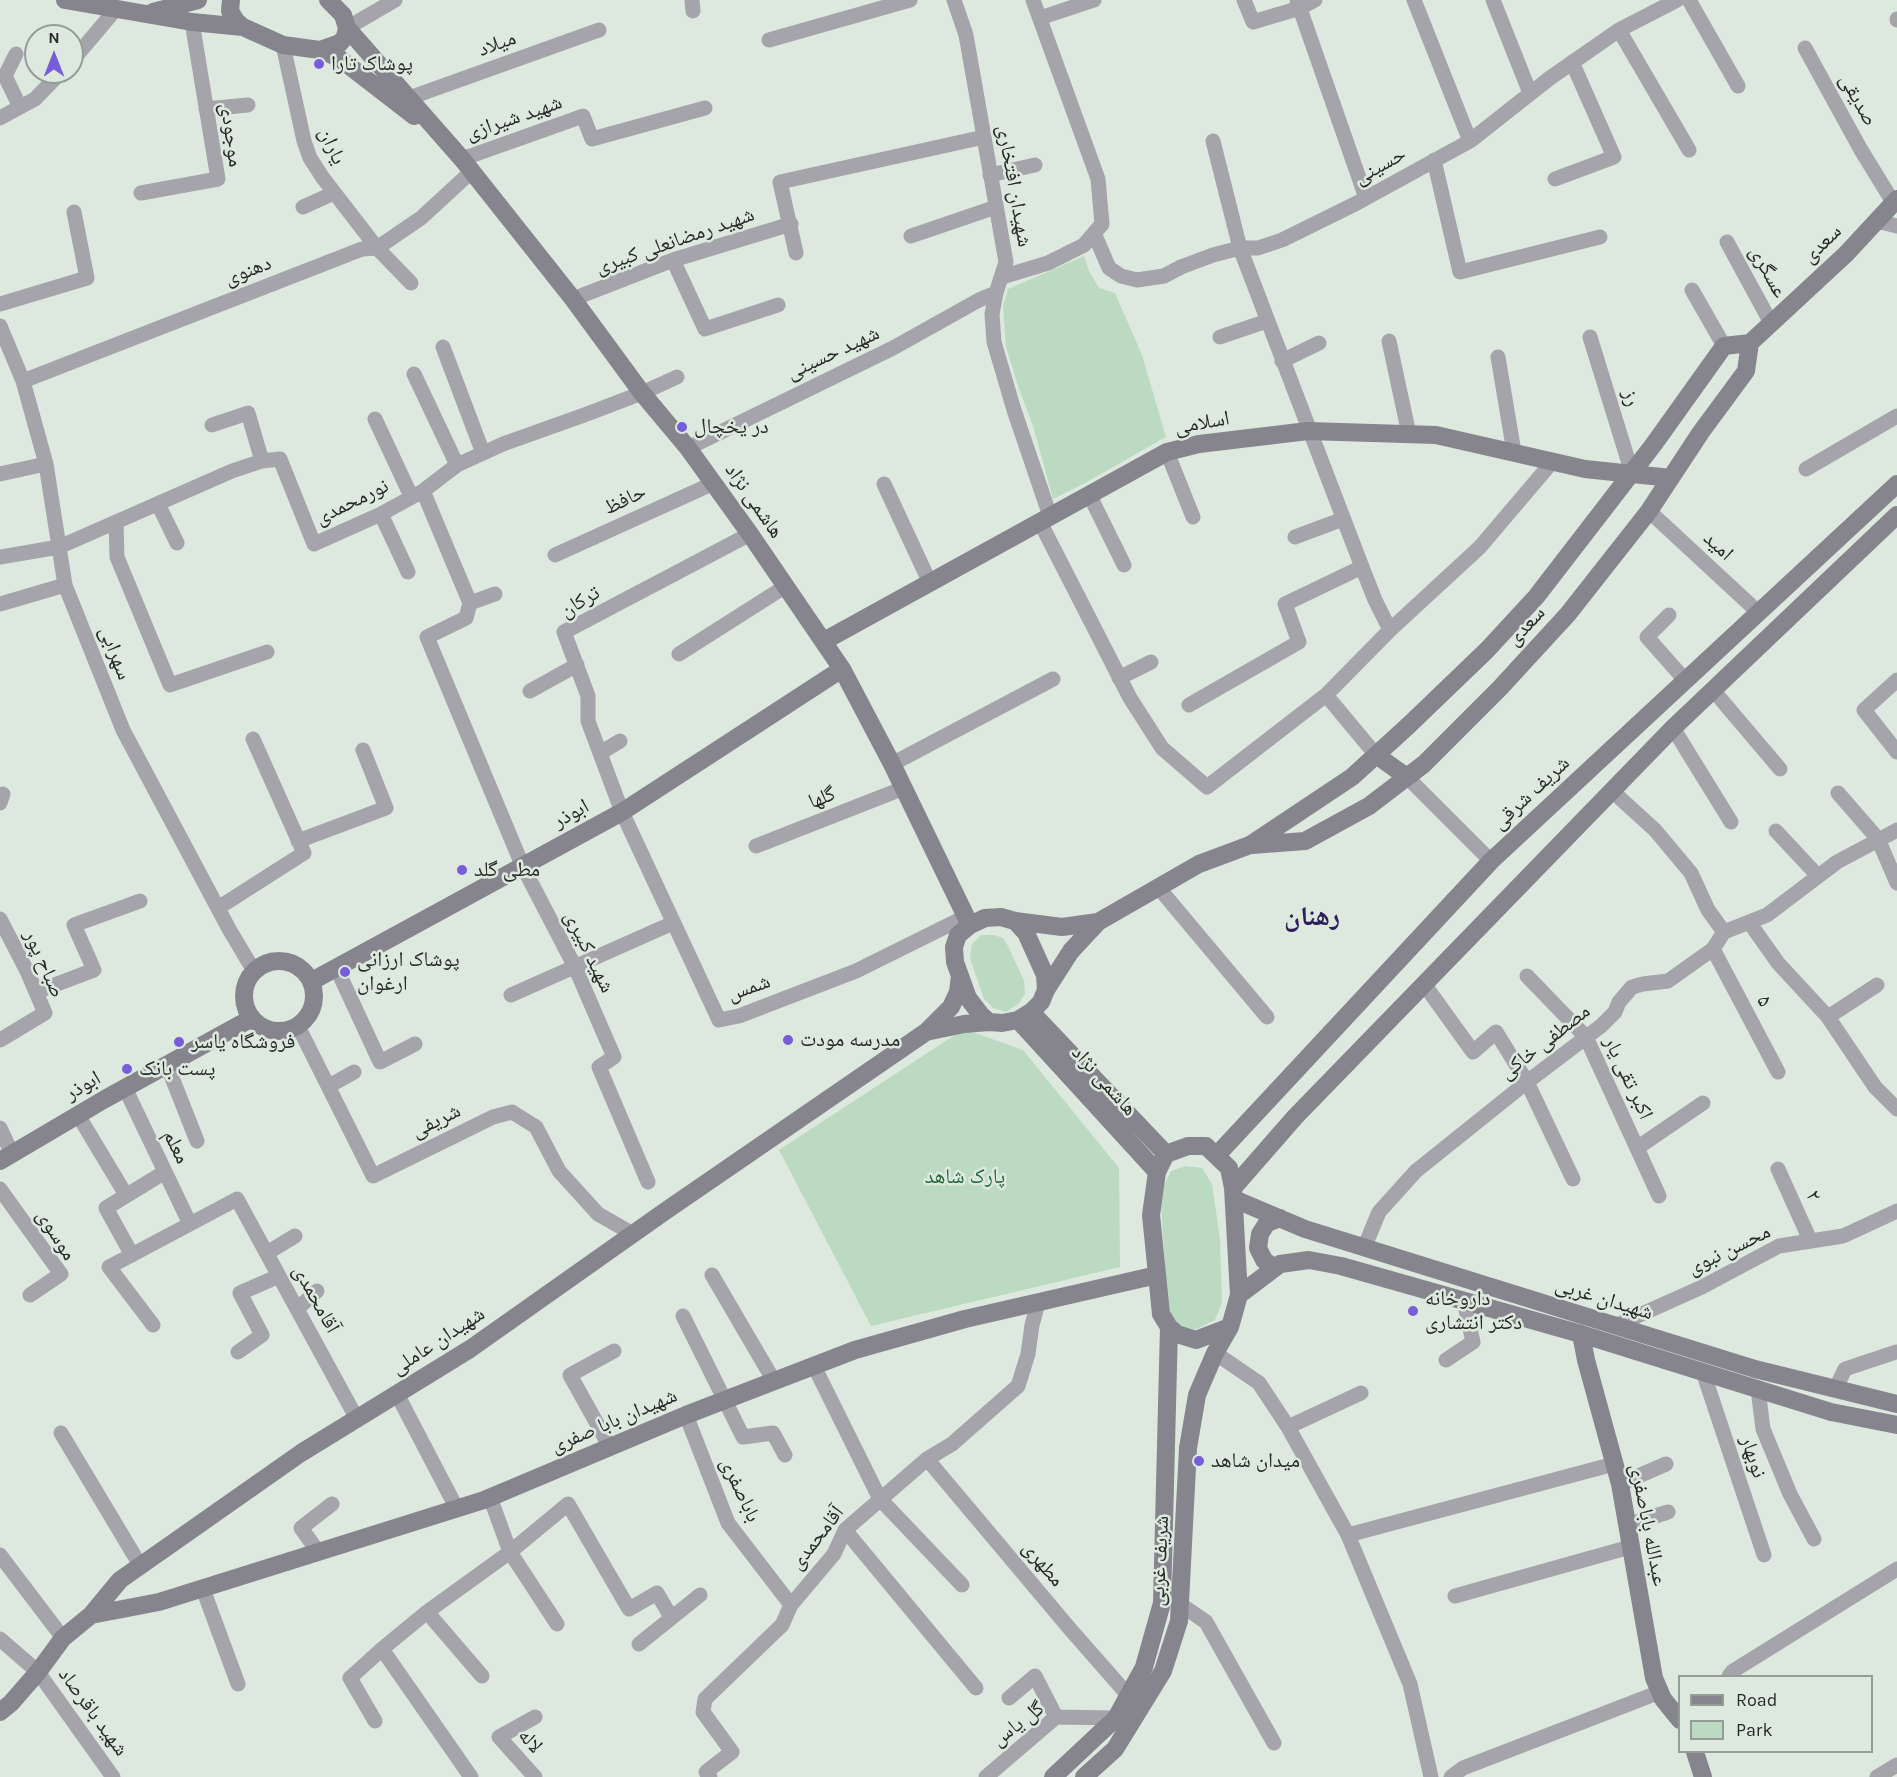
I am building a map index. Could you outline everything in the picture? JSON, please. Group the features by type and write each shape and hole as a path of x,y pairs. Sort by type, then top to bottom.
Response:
{"main road":[{"path":"65,0 88,2 116,9 198,0"},
{"path":"231,0 230,10 236,21 243,27 283,45 321,50 340,43 345,37 347,28"},
{"name":"هاشمی نژاد","path":"332,0 343,15 347,28 466,165 573,299 642,393 714,483 786,586 842,669 892,764 968,920"},
{"path":"146,7 192,22 243,27"},
{"name":"هاشمی نژاد","path":"321,50 339,58 444,139"},
{"name":"سعدی","path":"1250,845 1305,841 1369,806 1424,764 1568,614 1649,511 1701,432 1746,371 1750,342 1846,254 1895,201"},
{"path":"1724,346 1750,342"},
{"name":"سعدی","path":"1098,922 1199,864 1250,845 1352,777 1376,755 1487,650 1536,597 1632,473 1724,346"},
{"name":"اسلامی","path":"824,641 1167,452 1199,444 1308,431 1436,435 1586,469 1671,478"},
{"name":"شریف شرقی","path":"1217,1155 1491,861 1897,484"},
{"path":"1234,1193 1296,1117 1611,790 1897,515"},
{"name":"ابوذر","path":"312,981 622,812 842,669"},
{"path":"1376,755 1407,777"},
{"path":"1001,917 1062,927 1098,922 1071,951 1041,1002 1024,1016 1002,1023 989,1022 968,998 955,962 954,947 958,935 968,920 1001,917"},
{"path":"1015,921 1026,933 1039,960 1045,975 1046,990"},
{"path":"279,960 292,963 304,970 312,981 315,993 313,1006 308,1017 298,1026 273,1031 261,1026 252,1018 246,1006 244,994 247,981 254,970 266,963 279,960"},
{"name":"شهیدان عاملی","path":"0,1712 38,1672 63,1638 91,1616 120,1580 302,1453 470,1349 926,1032 951,1006 958,992 960,976"},
{"name":"هاشمی نژاد","path":"1024,1016 1166,1154"},
{"name":"هاشمی نژاد","path":"1024,1016 1157,1172"},
{"name":"ابوذر","path":"6,1157 252,1018"},
{"name":"شهیدان عاملی","path":"926,1032 989,1022"},
{"path":"1188,1146 1206,1146 1217,1155 1229,1167 1234,1193 1239,1295 1230,1327 1196,1340 1177,1334 1169,1327 1161,1314 1151,1215 1157,1172 1166,1154 1188,1146"},
{"name":"شهیدان غربی","path":"1234,1193 1305,1229 1364,1248 1755,1370 1897,1404"},
{"path":"1274,1268 1264,1260 1258,1248 1260,1234 1268,1223 1280,1218"},
{"name":"شهیدان غربی","path":"1239,1295 1280,1264 1309,1260 1341,1266 1581,1334 1831,1412 1897,1426"},
{"name":"شهیدان بابا صفری","path":"91,1616 159,1602 457,1509 686,1415 855,1350 965,1319 1157,1275"},
{"name":"شریف غربی","path":"1053,1777 1116,1718 1144,1667 1162,1603 1169,1327"},
{"name":"شریف غربی","path":"1084,1777 1115,1749 1163,1671 1179,1621 1188,1448 1197,1398 1215,1353 1230,1327"},
{"name":"عبدالله باباصفری","path":"1581,1334 1620,1484 1654,1678 1660,1692 1678,1717"},
{"path":"1168,1396 1177,1389 1188,1390 1197,1398"},
{"path":"1695,1753 1703,1777"}],"street":[{"path":"347,28 395,0"},
{"path":"769,40 910,0"},
{"name":"شهیدان افتخاری","path":"954,0 966,35 1006,262 992,314 994,342 1045,519 1119,678 1162,748 1208,787 1326,695"},
{"path":"1002,278 1048,263 1084,245 1102,224 1098,179 1034,0"},
{"path":"1040,18 1094,0"},
{"path":"1244,0 1253,22 1315,0"},
{"path":"1414,0 1470,141"},
{"path":"1493,0 1530,93"},
{"name":"حسینی","path":"1094,233 1109,268 1121,276 1137,280 1164,276 1213,255 1240,248 1258,248 1282,240 1366,198 1470,141 1530,93 1618,30 1677,0"},
{"path":"1689,0 1738,86"},
{"path":"1299,4 1366,198"},
{"path":"84,47 116,9"},
{"name":"موجودی","path":"141,193 218,179 192,22"},
{"name":"میلاد","path":"409,98 599,30"},
{"path":"1618,30 1689,150"},
{"name":"یاران","path":"283,45 304,141 310,158 377,248 411,283"},
{"name":"صدیقی","path":"1805,48 1861,150 1895,201"},
{"path":"16,54 5,76 20,107"},
{"path":"1555,179 1614,156 1572,62"},
{"path":"0,118 36,99 50,84"},
{"path":"206,109 248,105"},
{"name":"شهید شیرازی","path":"466,165 583,116 592,139 705,108"},
{"path":"796,253 780,182 984,137"},
{"path":"1213,141 1240,248 1308,431 1375,600 1390,630"},
{"path":"1434,160 1460,272 1600,237"},
{"name":"دهنوی","path":"23,381 362,249 377,248 421,218 466,165"},
{"path":"990,175 1035,165"},
{"path":"303,207 334,193"},
{"path":"911,236 996,207"},
{"path":"0,304 87,278 74,212"},
{"path":"1876,221 1897,226"},
{"name":"شهید رمضانعلی کبیری","path":"573,299 673,260 791,224"},
{"name":"عسگری","path":"1727,242 1771,322"},
{"path":"673,260 705,329 778,305"},
{"path":"1692,290 1724,346"},
{"name":"شهید حسینی","path":"688,448 893,348 979,300 996,293"},
{"path":"1220,337 1267,321"},
{"name":"سهرابی","path":"2,336 23,381 46,464 65,585 123,730 218,908 254,970"},
{"name":"رز","path":"1590,337 1632,473"},
{"path":"1389,341 1409,434"},
{"path":"1282,361 1319,342"},
{"path":"443,347 483,453"},
{"path":"1498,357 1514,452"},
{"path":"414,374 457,465"},
{"name":"نورمحمدی","path":"262,461 280,459 314,544 381,514 417,494 457,465 483,453 642,393 677,377"},
{"path":"0,556 59,547 232,471 262,461 248,413 212,425"},
{"path":"1806,470 1897,416"},
{"path":"375,419 417,494 470,603 495,594"},
{"path":"1167,452 1193,517"},
{"path":"1376,755 1326,695 1390,630 1480,547 1553,461"},
{"path":"0,474 46,464"},
{"name":"حافظ","path":"555,555 714,483"},
{"path":"884,484 930,583"},
{"path":"1089,494 1124,565"},
{"path":"158,504 177,543"},
{"name":"امید","path":"1649,511 1758,612"},
{"path":"381,514 408,572"},
{"path":"1295,537 1343,519"},
{"path":"116,523 117,557 170,684 267,652"},
{"name":"ترکان","path":"622,812 588,721 588,696 564,632 750,534"},
{"path":"1189,705 1299,642 1285,604 1362,567"},
{"path":"0,604 65,585"},
{"path":"679,654 786,586"},
{"name":"شهید کبیری","path":"470,603 466,618 427,637 523,867 575,967 614,1057 599,1067 648,1182"},
{"path":"1669,615 1647,637 1685,680"},
{"path":"1119,678 1151,662"},
{"path":"530,691 577,665"},
{"path":"892,764 1053,679"},
{"path":"1896,683 1864,710 1897,752"},
{"path":"1713,690 1780,769"},
{"path":"1673,728 1731,822"},
{"path":"218,908 304,853 253,739"},
{"path":"600,753 620,741"},
{"path":"298,841 386,808 363,750"},
{"path":"1407,777 1491,861"},
{"name":"گلها","path":"756,846 904,788"},
{"path":"1611,790 1655,830 1691,873 1708,910 1724,932 1767,915 1837,862 1897,830"},
{"path":"1838,793 1878,839 1897,883"},
{"name":"شمس","path":"622,812 719,1020 739,1016 856,971 968,920"},
{"path":"1776,831 1818,876"},
{"path":"1158,887 1267,1017"},
{"path":"36,992 94,970 74,925 140,901"},
{"name":"صباح پور","path":"0,919 45,1013 0,1040"},
{"path":"1749,922 1778,963 1828,1017 1875,1087 1897,1109"},
{"path":"511,995 673,923"},
{"name":"مصطفی خاکی","path":"1364,1248 1379,1212 1416,1171 1586,1037 1615,1012 1618,1002 1632,987 1668,981 1713,949 1724,932"},
{"name":"۵","path":"1713,949 1778,1072"},
{"path":"336,968 380,1062 415,1044"},
{"name":"اکبر تقی یار","path":"1527,976 1586,1037 1659,1196"},
{"path":"1424,984 1473,1052 1496,1032 1527,1082 1573,1179"},
{"path":"1828,1017 1877,985"},
{"name":"شریفی","path":"298,1026 373,1176 493,1117 512,1112 536,1127 560,1171 598,1214 633,1234"},
{"path":"167,1065 197,1141"},
{"path":"329,1086 354,1072"},
{"name":"معلم","path":"125,1088 190,1224"},
{"name":"اکبر تقی یار","path":"1637,1148 1703,1103"},
{"path":"78,1115 126,1195"},
{"path":"0,1128 6,1157"},
{"name":"۲","path":"1778,1169 1810,1240"},
{"path":"132,1255 106,1208 165,1172"},
{"name":"موسوی","path":"0,1189 61,1274 30,1295"},
{"name":"آقامحمدی","path":"190,1224 237,1199 357,1419"},
{"name":"محسن نبوی","path":"1615,1326 1702,1287 1779,1246 1843,1236 1897,1211"},
{"path":"153,1325 109,1267 190,1224"},
{"path":"267,1253 295,1236"},
{"path":"712,1275 774,1381"},
{"path":"238,1352 262,1335 240,1293 279,1276"},
{"path":"297,1309 317,1291"},
{"path":"1446,1360 1473,1342 1464,1301"},
{"name":"آقامحمدی","path":"705,1775 732,1752 703,1712 705,1699 782,1626 791,1605 834,1554 845,1530 927,1459 952,1444 1018,1386 1028,1354 1038,1303"},
{"path":"683,1316 743,1437 773,1433 785,1455"},
{"path":"610,1447 570,1375 614,1351"},
{"path":"1834,1390 1845,1368 1896,1352"},
{"path":"1215,1353 1259,1383 1288,1427 1348,1535 1410,1684 1431,1777"},
{"path":"814,1366 880,1499 962,1585"},
{"name":"نوبهار","path":"1703,1372 1764,1555"},
{"path":"1758,1389 1763,1429 1790,1494 1814,1539"},
{"path":"1288,1427 1361,1393"},
{"path":"397,1394 457,1509"},
{"name":"باباصفری","path":"686,1415 728,1523 791,1605"},
{"path":"61,1433 140,1565"},
{"name":"مطهری","path":"927,1459 1128,1695"},
{"path":"1348,1535 1614,1464"},
{"path":"1620,1484 1666,1464"},
{"path":"490,1497 510,1552 557,1624"},
{"path":"319,1553 301,1528 332,1504"},
{"path":"375,1721 350,1678 427,1612 510,1552 568,1504 629,1609 657,1593 671,1617"},
{"path":"1627,1526 1668,1512"},
{"path":"845,1530 976,1688"},
{"path":"1455,1596 1630,1547"},
{"path":"0,1555 63,1638"},
{"path":"1730,1675 1733,1671 1897,1569"},
{"path":"202,1589 238,1684"},
{"path":"639,1644 700,1595"},
{"path":"1180,1604 1206,1622 1274,1743"},
{"path":"427,1612 482,1676"},
{"name":"شهید باقرصاد","path":"0,1639 38,1672 113,1777"},
{"path":"382,1649 471,1777"},
{"path":"1009,1698 1035,1676 1056,1717"},
{"path":"1451,1777 1463,1768 1660,1692"},
{"name":"لاله","path":"535,1717 499,1737 535,1777"},
{"name":"گل یاس","path":"986,1777 1056,1717 1116,1718"},
{"path":"1877,1777 1897,1765"}],"green space":[{"path":"1084,256 1089,271 1099,288 1115,293 1142,355 1166,437 1053,499 1033,426 1006,347 1003,306 1008,289"},
{"path":"981,935 1003,938 1024,981 1025,994 1018,1004 1006,1012 993,1008 984,999 970,958 972,944"},
{"name":"پارک شاهد","path":"964,1029 1023,1050 1119,1168 1120,1267 871,1326 779,1150"},
{"path":"1185,1166 1202,1168 1212,1184 1220,1239 1222,1302 1215,1320 1194,1330 1181,1327 1170,1314 1161,1206 1163,1187 1171,1171"}],"place":[{"name":"پوشاک تارا","path":"319,64"},
{"name":"در یخچال","path":"682,427"},
{"name":"مطی گلد","path":"462,870"},
{"name":"پوشاک ارزانی ارغوان","path":"345,972"},
{"name":"مدرسه مودت","path":"788,1040"},
{"name":"فروشگاه یاسر","path":"179,1042"},
{"name":"پست بانک","path":"127,1069"},
{"name":"داروخانه دکتر انتشاری","path":"1413,1311"},
{"name":"میدان شاهد","path":"1199,1461"}],"district":[{"name":"رهنان","path":"1312,917"}]}
